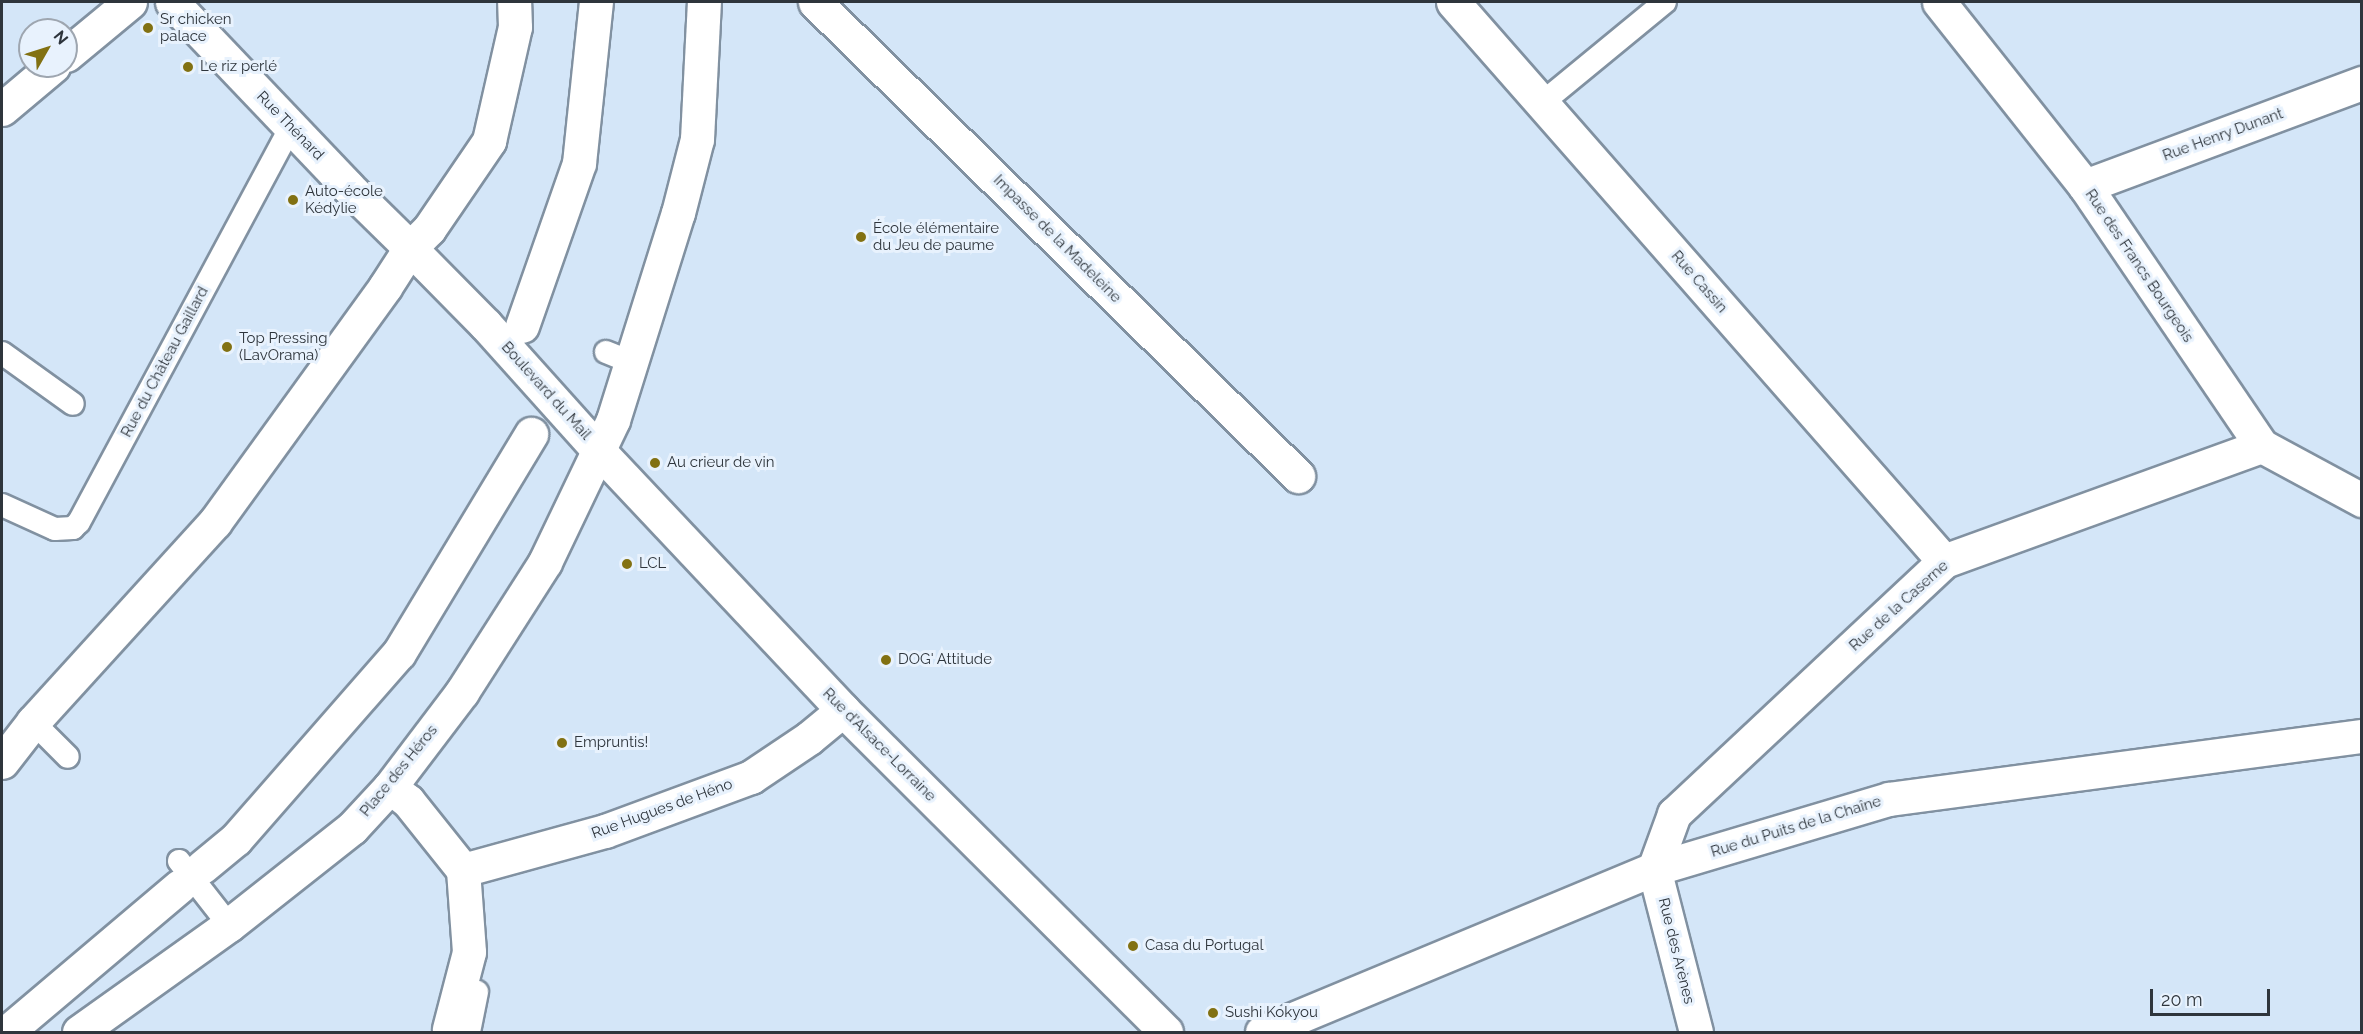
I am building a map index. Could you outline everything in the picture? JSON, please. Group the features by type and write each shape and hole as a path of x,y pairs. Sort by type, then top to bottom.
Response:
{"street":[{"path":"78,45 130,2"},
{"name":"Rue Thénard","path":"172,2 410,248"},
{"path":"2,762 33,722 215,522 386,287 410,248 429,229 489,141 515,27 514,2"},
{"name":"Boulevard du Mail","path":"522,327 579,163 596,2"},
{"name":"Boulevard du Mail","path":"410,248 500,340 599,451 613,420 620,357 670,204 697,139 704,2"},
{"name":"Impasse de la Madeleine","path":"815,2 1298,477"},
{"name":"Rue Cassin","path":"1453,2 1944,561"},
{"name":"Rue des Francs Bourgeois","path":"1939,2 2085,186 2262,446 2361,500"},
{"path":"2,109 39,78"},
{"name":"Rue Henry Dunant","path":"2085,186 2361,83"},
{"path":"19,1029 187,871 236,839 399,653 531,434"},
{"name":"Rue de la Caserne","path":"1654,869 1674,814 1944,561 2262,446"},
{"name":"Rue d'Alsace-Lorraine","path":"599,451 843,710 1166,1032"},
{"name":"Place des Héros","path":"79,1032 229,925 352,828 390,787 462,692 538,572 599,451"},
{"name":"Rue Hugues de Héno","path":"463,870 605,831 751,777 809,738 843,710"},
{"name":"Rue du Puits de la Chaîne","path":"1262,1032 1654,869 1889,799 2361,736"},
{"path":"390,787 408,801 463,870 469,952 455,1031"},
{"name":"Rue des Arènes","path":"1654,869 1696,1032"}],"lane":[{"path":"1542,103 1665,2"},
{"name":"Rue du Château Gaillard","path":"2,505 55,529 74,528 79,522 291,126"},
{"path":"2,353 73,404"},
{"path":"33,722 68,757"},
{"path":"187,871 229,925"},
{"path":"455,1031 477,992"}],"place":[{"name":"Sr chicken palace","path":"148,28"},
{"name":"Le riz perlé","path":"188,67"},
{"name":"Auto-école Kédylie","path":"293,200"},
{"name":"École élémentaire du Jeu de paume","path":"861,237"},
{"name":"Top Pressing (LavOrama)","path":"227,347"},
{"name":"Au crieur de vin","path":"655,463"},
{"name":"LCL","path":"627,564"},
{"name":"DOG' Attitude","path":"886,660"},
{"name":"Empruntis!","path":"562,743"},
{"name":"Casa du Portugal","path":"1133,946"},
{"name":"Sushi Kokyou","path":"1213,1013"}]}
